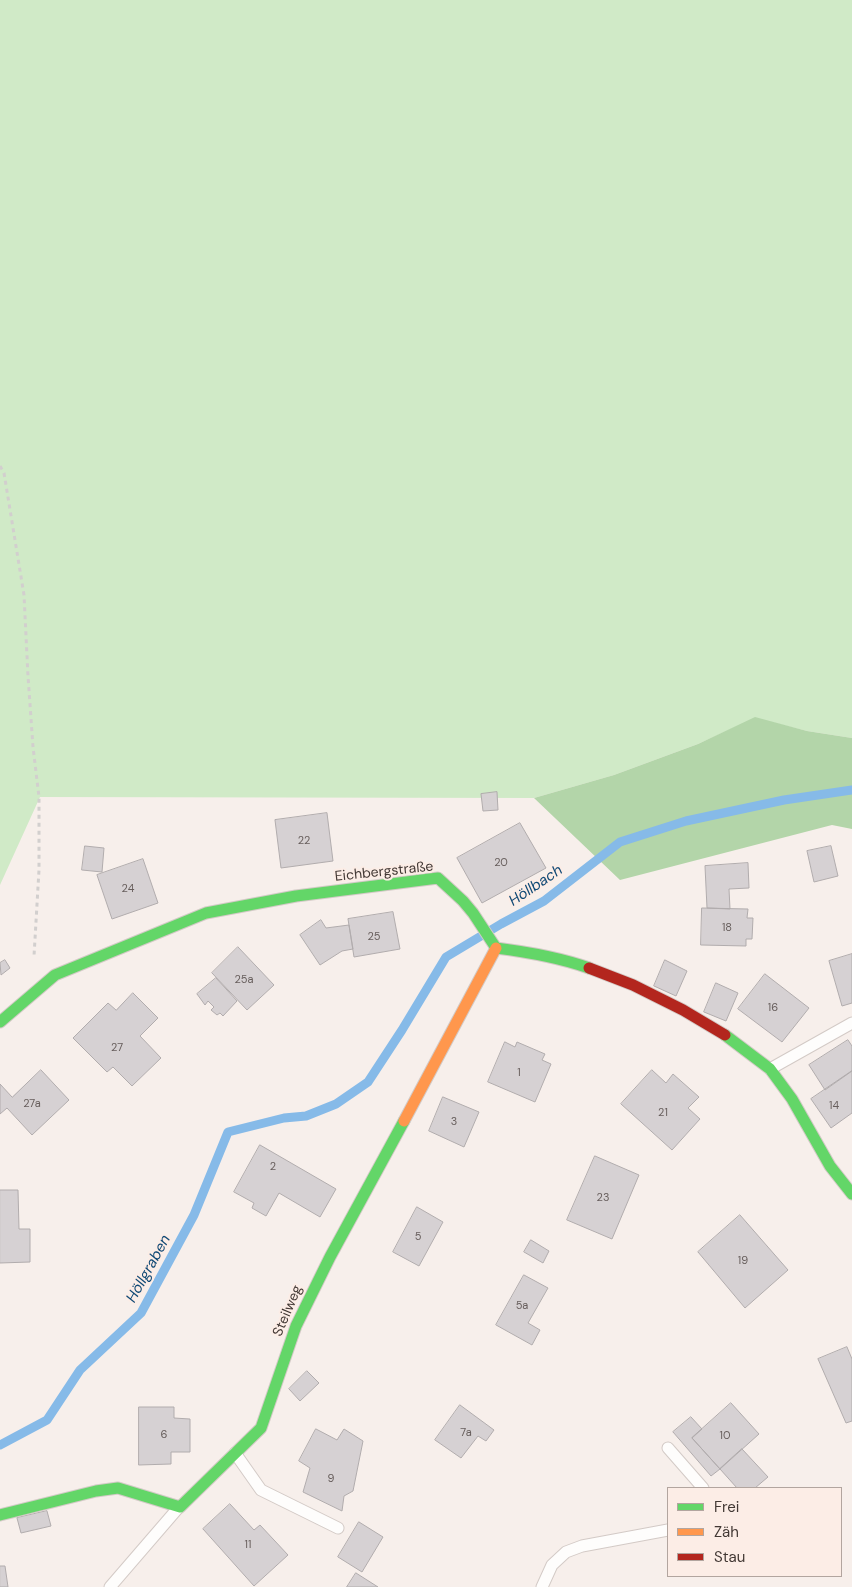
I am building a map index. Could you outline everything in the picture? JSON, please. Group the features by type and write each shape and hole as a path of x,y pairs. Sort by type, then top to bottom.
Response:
{"street":[{"name":"Eichbergstraße","path":"0,1022 55,976 206,913 296,896 438,878 473,913 493,944"},
{"path":"493,944 567,960 633,985 684,1010 734,1041 770,1069 792,1099 830,1166 852,1194"},
{"name":"Steilweg","path":"180,1507 262,1428 296,1326 493,944"},
{"path":"0,1515 96,1491 118,1488 180,1507"}],"lane":[{"path":"770,1069 852,1023"},
{"path":"668,1448 701,1487"},
{"path":"235,1453 261,1490 338,1528"},
{"path":"110,1587 180,1507"},
{"path":"542,1587 552,1565 566,1552 582,1546 667,1530"}],"path":[{"path":"0,466 4,473 24,595 33,748 39,797 39,870 34,958"}],"green space":[{"path":"0,0 852,0 852,738 807,731 755,718 698,744 614,775 534,798 40,797 0,885"},
{"path":"755,717 807,731 852,738 852,829 832,825 620,880 534,798 614,775 698,744"}],"building":[{"path":"497,792 498,810 483,811 481,794"},
{"path":"327,813 333,861 281,868 275,820"},
{"path":"520,823 546,868 482,903 457,858"},
{"path":"85,846 104,848 102,872 82,870"},
{"path":"831,846 838,876 814,882 807,851"},
{"path":"143,859 158,903 112,919 97,875"},
{"path":"748,863 749,888 729,889 730,909 707,908 705,866"},
{"path":"702,908 748,909 747,918 753,918 752,939 746,939 746,946 701,945"},
{"path":"393,912 400,949 354,957 348,919"},
{"path":"321,920 326,928 349,925 353,949 342,951 320,965 300,935"},
{"path":"238,947 274,985 247,1010 212,973"},
{"path":"852,954 852,1003 842,1006 829,961"},
{"path":"5,960 10,968 1,975 0,963"},
{"path":"665,960 687,971 676,996 654,986"},
{"path":"765,974 809,1008 782,1042 738,1009"},
{"path":"216,978 237,1001 223,1016 220,1013 217,1015 211,1010 214,1007 208,1001 205,1005 197,994"},
{"path":"716,983 738,993 726,1021 704,1012"},
{"path":"133,993 158,1018 140,1036 161,1058 132,1086 113,1067 107,1072 73,1038 108,1003 116,1010"},
{"path":"848,1040 852,1046 852,1071 825,1090 809,1065"},
{"path":"505,1042 515,1047 517,1042 545,1054 542,1060 551,1064 535,1102 488,1082"},
{"path":"41,1070 69,1100 32,1135 7,1108 0,1114 0,1084 12,1097"},
{"path":"652,1070 666,1083 673,1074 699,1097 688,1108 700,1119 672,1150 621,1104"},
{"path":"852,1071 852,1113 831,1128 811,1099"},
{"path":"443,1097 479,1112 464,1147 429,1131"},
{"path":"260,1145 336,1189 320,1217 279,1193 266,1216 252,1208 254,1203 234,1192"},
{"path":"595,1156 639,1175 612,1239 567,1220"},
{"path":"0,1190 18,1190 19,1229 30,1229 30,1262 0,1263"},
{"path":"417,1207 443,1222 419,1266 393,1252"},
{"path":"740,1215 788,1270 745,1308 698,1252"},
{"path":"531,1240 549,1251 543,1263 524,1252"},
{"path":"524,1275 548,1288 528,1323 540,1330 532,1345 496,1325"},
{"path":"847,1347 852,1359 852,1421 846,1423 818,1359"},
{"path":"307,1371 319,1383 300,1401 289,1389"},
{"path":"731,1403 759,1434 720,1469 692,1438"},
{"path":"460,1405 494,1430 486,1441 478,1436 461,1458 435,1440"},
{"path":"139,1407 174,1407 174,1418 190,1419 190,1452 171,1452 171,1464 139,1465"},
{"path":"691,1417 702,1429 692,1438 720,1469 711,1476 673,1432"},
{"path":"316,1429 337,1440 344,1429 363,1441 353,1491 344,1496 342,1511 303,1492 310,1468 299,1461"},
{"path":"742,1449 768,1477 756,1487 736,1487 720,1469"},
{"path":"230,1504 254,1530 260,1525 288,1555 254,1586 203,1529"},
{"path":"47,1511 51,1526 21,1533 17,1518"},
{"path":"359,1522 383,1537 362,1572 338,1557"},
{"path":"0,1566 5,1566 8,1587 0,1587"},
{"path":"356,1573 378,1587 347,1587"}],"waterway":[{"name":"Höllbach","path":"0,1445 47,1420 80,1370 141,1313 194,1215 228,1132 284,1118 306,1116 336,1104 368,1082 446,957 544,901 620,842 686,821 784,800 852,790"}],"traffic: fast":[{"path":"0,1022 55,975 206,913 296,896 438,878 473,913 496,948 543,955 589,968"},
{"path":"725,1035 770,1069 792,1099 830,1166 852,1194"},
{"path":"0,1515 96,1491 118,1488 180,1507 261,1428 296,1326 330,1257 404,1121"}],"traffic: slow":[{"path":"404,1121 496,948"}],"traffic: jam":[{"path":"589,968 633,985 683,1010 725,1035"}],"water label":[{"name":"Höllgraben","path":"149,1269"}]}
